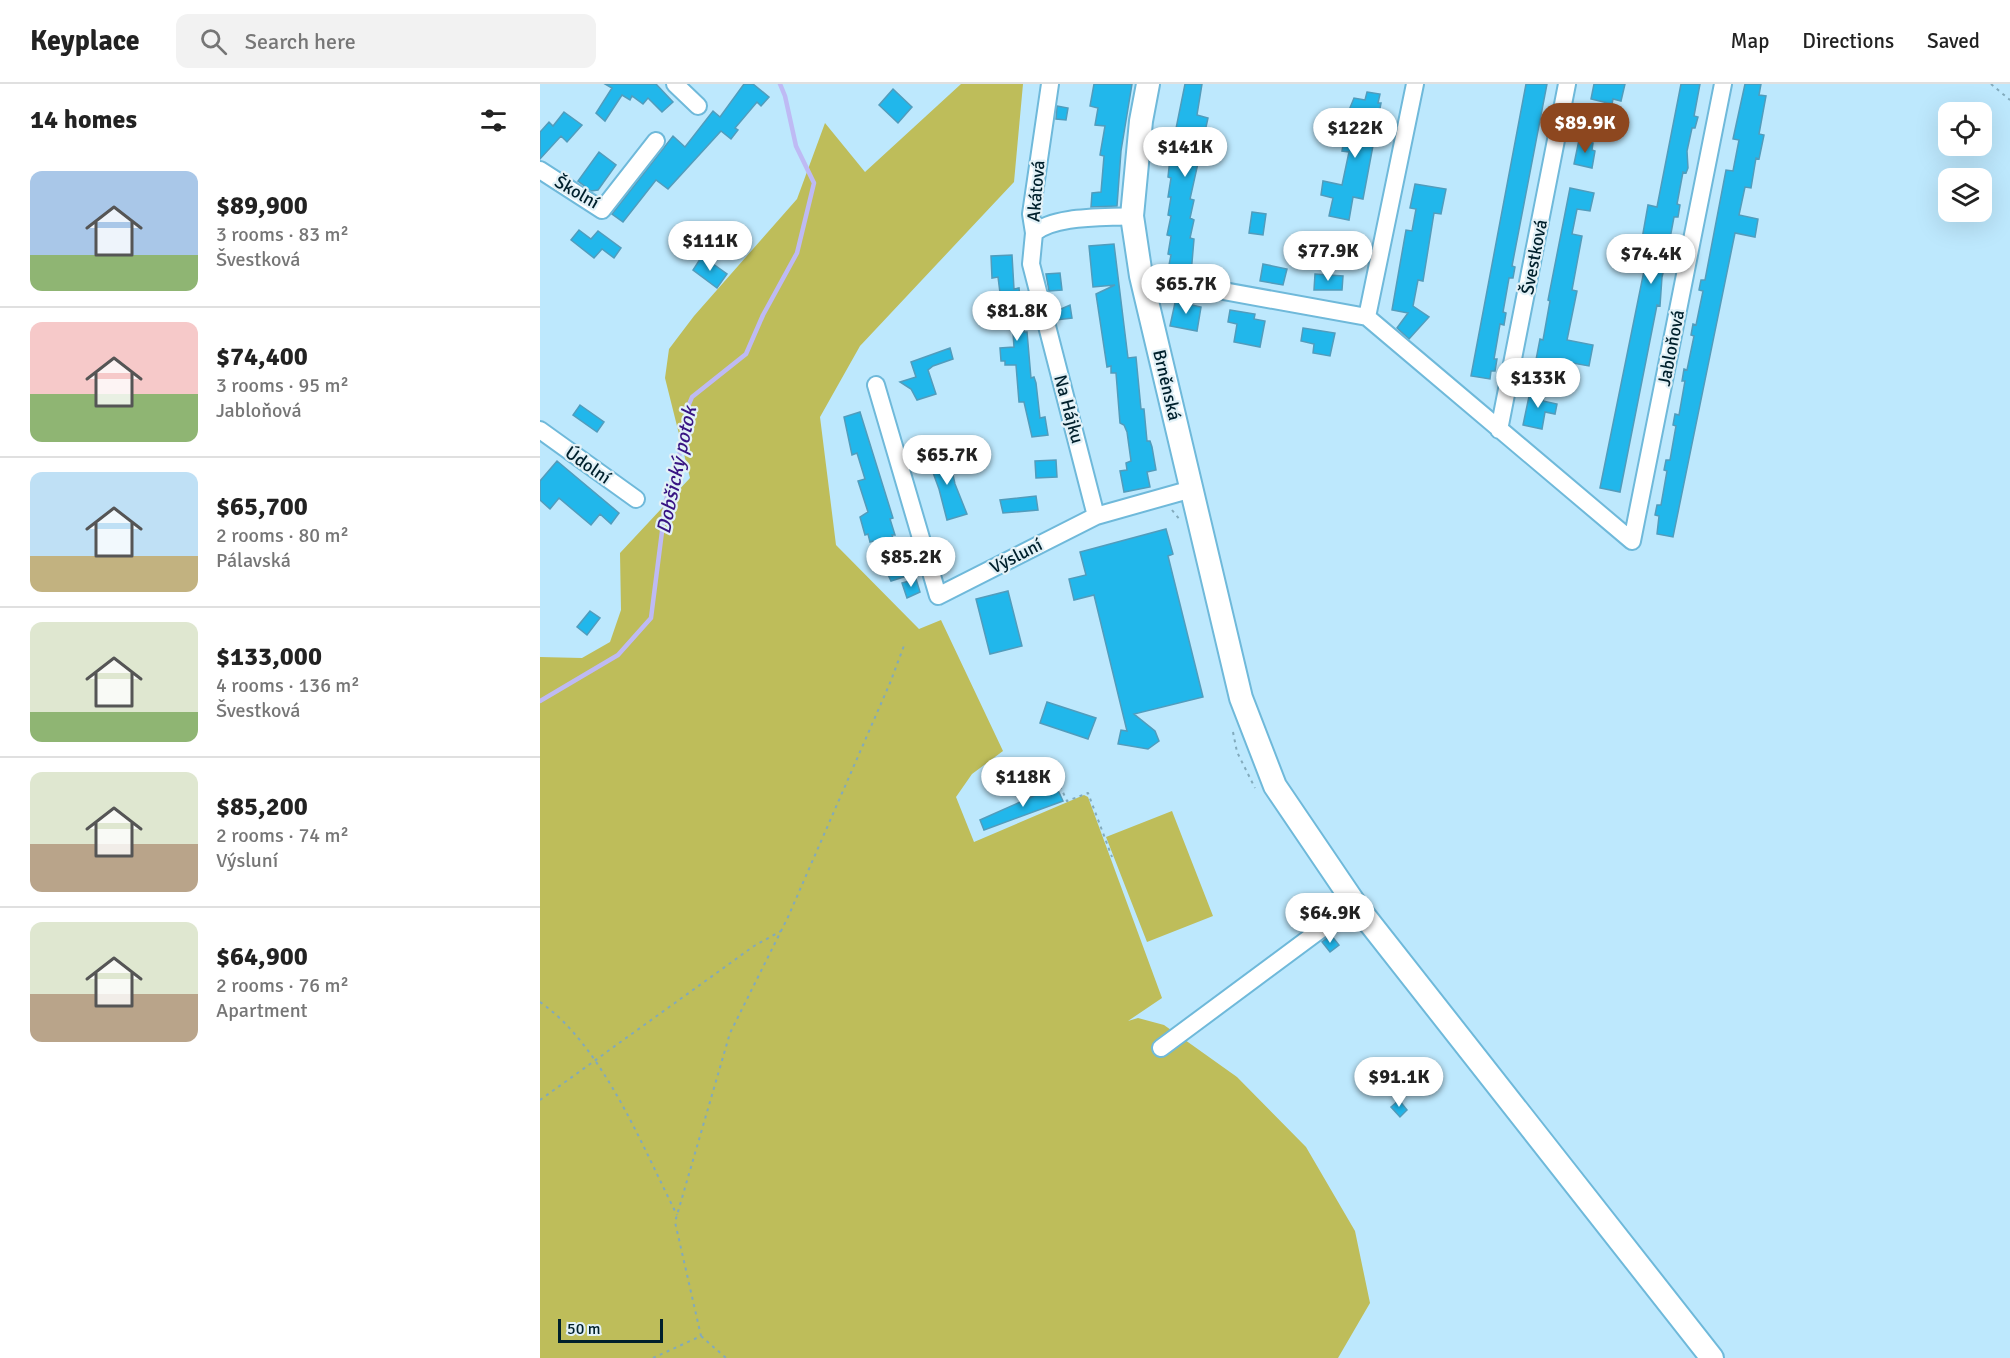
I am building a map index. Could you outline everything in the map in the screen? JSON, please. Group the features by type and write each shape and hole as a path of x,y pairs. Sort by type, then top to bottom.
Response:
{"main road":[{"name":"Brněnská","path":"1148,84 1141,121 1132,216 1141,276 1241,698 1275,786 1355,904 1712,1358"}],"street":[{"path":"675,84 698,106"},
{"name":"Akátová","path":"1034,233 1033,198 1050,84"},
{"path":"1367,317 1415,84"},
{"name":"Švestková","path":"1499,430 1567,84"},
{"name":"Jabloňová","path":"1499,430 1632,541 1723,84"},
{"name":"Školní","path":"540,170 602,210 656,141"},
{"name":"Akátová","path":"1034,233 1043,225 1056,222 1132,216"},
{"name":"Na Hájku","path":"1034,233 1031,264 1096,516"},
{"path":"1141,276 1367,317 1499,430"},
{"name":"Výsluní","path":"876,385 938,596 1096,516"},
{"name":"Údolní","path":"540,430 636,499"},
{"path":"1096,516 1194,498"},
{"path":"1161,1048 1355,904"}],"path":[{"path":"1991,84 2010,100"},
{"path":"726,1358 701,1336 675,1222 730,1033 781,931 890,683 905,643"},
{"path":"1060,786 1067,801 1088,793 1112,857"},
{"path":"540,1100 754,946 781,931"},
{"path":"540,1002 554,1012 596,1058 677,1215"},
{"path":"653,1358 701,1336"}],"shaded area":[{"path":"961,84 1023,84 1014,182 860,346 820,417 836,545 919,629 941,620 1003,751 972,774 956,797 974,842 1084,795 1088,797 1162,998 1128,1021 1138,1018 1164,1025 1237,1077 1306,1147 1355,1231 1370,1303 1338,1358 540,1358 540,657 582,658 610,642 621,610 620,553 690,478 665,378 669,349 694,316 797,199 825,123 865,172"},
{"path":"1172,811 1213,916 1147,942 1106,837"}],"building":[{"path":"605,84 656,84 673,102 662,112 648,98 643,104 632,96 630,100 622,95 605,121 596,113 612,88"},
{"path":"744,84 753,84 769,97 761,106 757,102 735,128 738,130 731,139 721,131 668,189 656,180 623,222 612,214 673,136 685,147 713,111 720,117"},
{"path":"1094,84 1132,84 1121,151 1117,206 1091,207 1092,193 1101,192 1104,156 1100,155 1105,126 1095,125 1098,108 1090,106"},
{"path":"1185,84 1202,84 1197,115 1208,118 1190,199 1194,200 1190,218 1194,220 1190,238 1194,239 1191,274 1168,270 1171,255 1168,254 1171,236 1167,235 1171,216 1168,215 1171,197 1168,197 1171,178 1168,177"},
{"path":"1526,84 1547,84 1512,266 1515,267 1513,278 1509,278 1503,312 1506,313 1504,325 1500,324 1494,359 1497,359 1495,371 1491,371 1490,379 1471,376"},
{"path":"1594,84 1625,84 1621,101 1613,99 1612,104 1591,99"},
{"path":"1681,84 1700,84 1694,116 1698,117 1695,128 1692,128 1687,151 1688,168 1686,173 1683,172 1677,204 1680,205 1678,217 1674,217 1668,249 1671,250 1669,261 1666,261 1662,277 1660,306 1657,305 1620,492 1600,488 1648,251 1640,250 1648,205 1657,207"},
{"path":"1745,84 1761,84 1759,95 1766,96 1759,134 1764,135 1759,159 1756,158 1751,188 1745,187 1739,215 1758,219 1755,237 1735,233 1673,537 1657,534 1659,516 1655,515 1657,505 1661,505 1667,471 1664,470 1666,460 1670,460 1676,426 1673,425 1675,414 1679,415 1685,381 1682,381 1684,369 1687,370 1694,336 1691,335 1693,324 1696,325 1703,291 1699,290 1701,280 1705,280 1726,170 1733,171 1739,140 1733,139"},
{"path":"893,89 912,107 898,123 879,105"},
{"path":"1367,92 1380,94 1378,103 1381,103 1363,199 1353,197 1349,220 1329,216 1333,198 1321,195 1323,181 1342,185 1349,152 1342,151 1344,139 1357,141 1362,113 1347,115 1354,98 1365,100"},
{"path":"1057,106 1068,108 1066,120 1056,119"},
{"path":"564,112 582,125 567,142 561,136 540,159 540,132 549,122 553,126"},
{"path":"1579,140 1593,143 1592,150 1595,151 1592,168 1574,164"},
{"path":"599,152 616,165 598,190 591,191 578,181"},
{"path":"1415,184 1446,189 1441,214 1434,213 1423,281 1418,280 1413,306 1429,317 1409,339 1397,328 1408,313 1392,310 1406,230 1412,231 1416,209 1410,208"},
{"path":"1570,188 1594,193 1590,211 1577,209 1572,234 1582,236 1572,290 1577,291 1567,340 1593,345 1589,366 1556,360 1554,369 1535,365 1540,339 1543,340 1550,301 1548,300"},
{"path":"1252,212 1266,214 1263,235 1249,233"},
{"path":"579,230 591,239 598,231 621,248 614,258 602,249 594,258 571,240"},
{"path":"1114,244 1128,358 1136,357 1141,409 1144,409 1147,441 1150,441 1152,447 1156,470 1147,472 1150,487 1124,492 1120,471 1127,470 1126,463 1131,461 1127,432 1124,425 1120,423 1116,373 1111,373 1111,366 1107,367 1096,294 1115,285 1093,287 1089,246"},
{"path":"1012,255 1014,289 1019,288 1024,332 1027,332 1031,378 1034,377 1036,383 1040,418 1045,417 1048,435 1032,437 1024,402 1019,402 1016,365 1005,365 1005,361 1001,361 1000,348 1014,347 1012,318 996,318 994,301 1001,301 998,277 992,278 991,256"},
{"path":"702,256 727,274 717,288 693,270"},
{"path":"1263,264 1287,269 1283,285 1260,281"},
{"path":"1060,273 1062,290 1049,291 1046,274"},
{"path":"1315,274 1343,276 1342,290 1314,290"},
{"path":"1176,298 1192,301 1192,305 1201,307 1197,331 1170,326"},
{"path":"1070,305 1072,318 1056,320 1054,312"},
{"path":"1230,310 1255,314 1254,319 1265,321 1260,347 1234,342 1237,324 1228,322"},
{"path":"1303,328 1335,333 1330,356 1313,353 1314,344 1301,341"},
{"path":"950,348 953,359 928,370 936,394 917,400 911,389 900,382 916,377 911,362"},
{"path":"1531,387 1546,390 1543,401 1557,404 1555,414 1545,412 1542,429 1523,425"},
{"path":"580,405 604,422 597,432 573,415"},
{"path":"860,412 893,518 890,519 895,535 892,535 898,556 906,561 910,575 891,581 882,562 880,563 873,541 870,542 868,534 865,535 860,517 868,512 858,481 865,479 857,453 852,455 844,417"},
{"path":"948,452 955,484 967,514 947,520 928,459"},
{"path":"1056,460 1057,477 1036,478 1035,461"},
{"path":"557,461 619,513 611,524 600,514 591,525 559,498 550,509 540,500 540,481"},
{"path":"1036,496 1038,510 1003,513 1000,500"},
{"path":"1166,529 1173,554 1168,556 1203,697 1134,714 1155,731 1159,741 1148,749 1118,744 1121,730 1127,731 1094,595 1074,600 1069,579 1086,575 1080,552"},
{"path":"916,579 920,592 907,598 902,583"},
{"path":"1008,591 1022,646 990,654 976,599"},
{"path":"590,611 600,618 587,635 577,627"},
{"path":"1047,702 1096,718 1088,739 1040,723"},
{"path":"1056,786 1063,801 984,830 980,820"},
{"path":"1331,935 1339,945 1330,952 1322,942"},
{"path":"1399,1100 1407,1110 1400,1117 1391,1107"}],"waterway":[{"name":"Dobšický potok","path":"540,701 618,655 651,618 666,500 679,457 687,409 692,397 746,354 763,315 797,253 814,183 796,146 785,96 780,84"}]}
